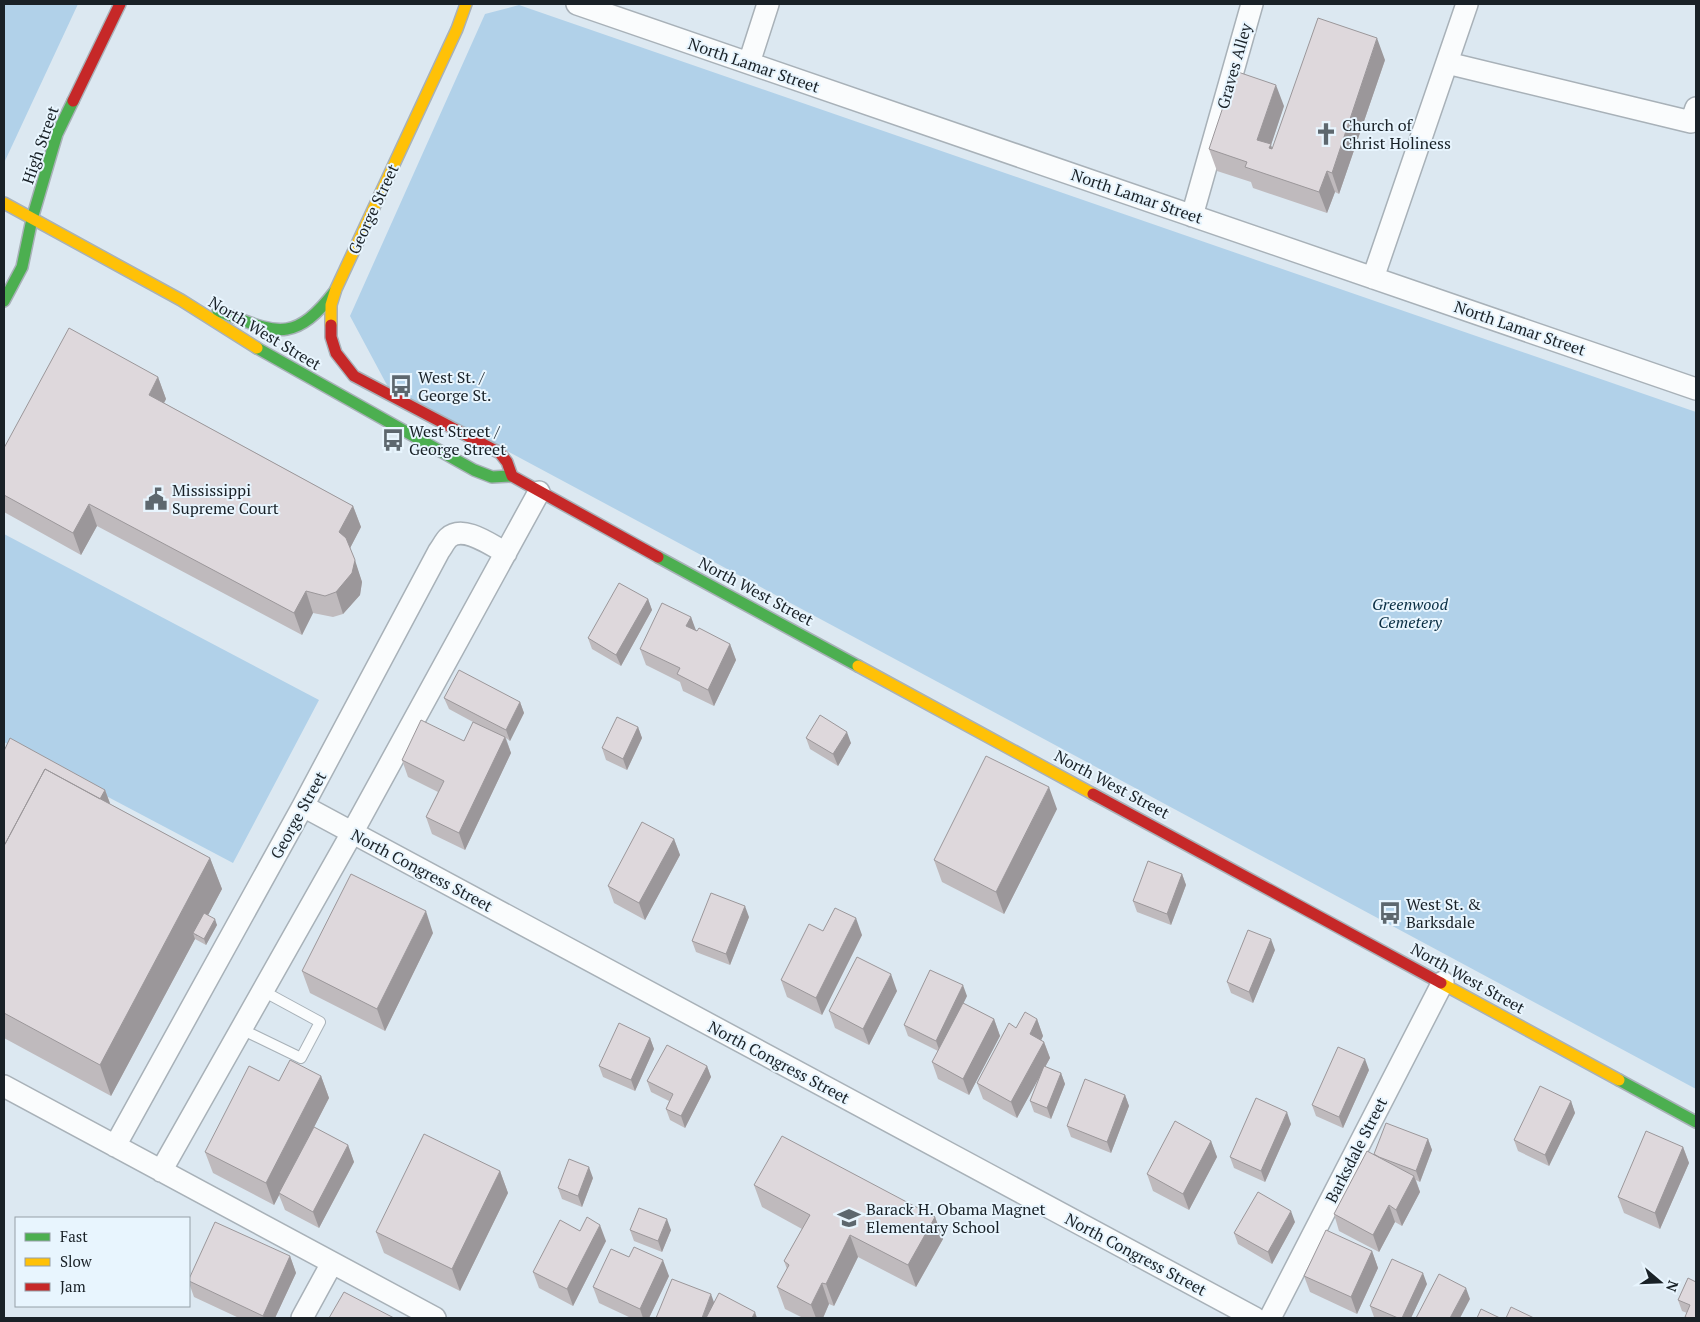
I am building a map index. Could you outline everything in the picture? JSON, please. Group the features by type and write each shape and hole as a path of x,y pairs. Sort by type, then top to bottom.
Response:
{"street":[{"name":"High Street","path":"4,301 22,268 32,219 57,134 120,4"},
{"path":"457,29 466,4"},
{"path":"457,29 478,4"},
{"name":"North Lamar Street","path":"577,4 1696,389"},
{"path":"749,63 768,4"},
{"name":"Graves Alley","path":"1192,216 1252,4"},
{"path":"1373,278 1467,4"},
{"name":"George Street","path":"457,29 336,289 330,319 334,345 345,367 367,385 500,453 507,462 512,476"},
{"path":"1447,63 1695,117"},
{"name":"North West Street","path":"4,203 181,300 232,334 474,470 490,478 500,479 512,476 1443,982 1696,1122"},
{"path":"181,300 259,327 274,331 289,330 302,326 312,318 324,306 336,289"},
{"path":"161,1171 352,833 539,492"},
{"name":"George Street","path":"115,1146 303,806 448,538 458,532 469,534 506,552"},
{"name":"North Congress Street","path":"303,806 1256,1318"},
{"name":"Barksdale Street","path":"1270,1318 1443,982"},
{"path":"4,1086 435,1318"},
{"path":"302,1318 332,1263"}],"lane":[{"path":"242,1029 301,1058 320,1022 263,991"}],"green space":[{"path":"4,4 78,4 4,163"},
{"name":"Greenwood Cemetery","path":"519,5 1696,412 1696,1089 388,387 350,316 485,14"},
{"path":"4,534 319,700 233,863 4,742"}],"building":[{"name":"Church of Christ Holiness","path":"1318,18 1377,38 1332,173 1327,171 1319,192 1245,167 1247,162 1209,149 1235,71 1276,85 1257,140 1271,144 1269,148 1272,149"},
{"name":"Mississippi Supreme Court","path":"69,328 158,377 149,395 353,506 339,532 346,538 355,560 352,573 336,592 325,596 306,591 294,613 89,504 73,533 4,495 4,448"},
{"path":"619,583 648,599 616,655 588,638"},
{"path":"662,603 691,617 686,626 697,631 699,628 730,644 708,690 677,674 680,668 640,649"},
{"path":"459,670 520,702 506,730 444,698"},
{"path":"820,715 847,732 833,754 806,738"},
{"path":"617,717 638,727 623,759 602,748"},
{"path":"421,720 464,741 473,722 505,737 459,833 426,817 444,781 402,760"},
{"path":"10,738 105,790 100,799 45,769 5,844 4,751"},
{"path":"986,756 1049,787 996,892 934,860"},
{"path":"45,769 210,858 100,1065 4,1013 4,846"},
{"path":"642,822 674,839 639,903 608,886"},
{"path":"1148,861 1182,874 1167,914 1133,901"},
{"path":"351,874 426,911 377,1009 302,971"},
{"path":"711,893 745,906 726,954 692,941"},
{"path":"835,908 856,918 816,998 781,980 809,924 823,931"},
{"path":"204,913 215,919 204,939 193,933"},
{"path":"1248,930 1271,939 1249,992 1227,982"},
{"path":"857,957 891,974 863,1029 829,1011"},
{"path":"930,970 963,985 936,1041 904,1025"},
{"path":"963,1003 994,1019 963,1079 932,1062"},
{"path":"1025,1012 1037,1019 1030,1034 1044,1042 1011,1102 977,1083 1009,1023 1016,1028"},
{"path":"619,1023 650,1038 631,1080 599,1066"},
{"path":"667,1045 707,1066 681,1116 666,1109 673,1094 647,1081"},
{"path":"1338,1047 1365,1059 1339,1117 1312,1105"},
{"path":"290,1060 321,1076 266,1183 205,1152 249,1066 279,1081"},
{"path":"1044,1066 1061,1073 1047,1108 1030,1101"},
{"path":"1085,1079 1125,1095 1107,1142 1067,1126"},
{"path":"1540,1086 1571,1101 1545,1155 1514,1140"},
{"path":"1256,1098 1287,1112 1261,1171 1230,1157"},
{"path":"1175,1121 1211,1141 1183,1194 1147,1174"},
{"path":"1386,1123 1428,1139 1416,1171 1374,1154"},
{"path":"314,1127 348,1145 313,1212 279,1193"},
{"path":"1646,1131 1683,1147 1655,1213 1618,1197"},
{"path":"424,1134 500,1171 452,1269 376,1232"},
{"path":"782,1136 935,1217 908,1265 850,1235 826,1284 822,1283 811,1305 777,1287 789,1265 784,1261 810,1215 754,1185"},
{"path":"1367,1151 1414,1176 1396,1210 1389,1205 1373,1235 1334,1214"},
{"path":"569,1159 589,1167 578,1196 558,1188"},
{"path":"1258,1192 1291,1211 1268,1252 1234,1233"},
{"path":"639,1208 667,1219 658,1241 630,1230"},
{"path":"587,1217 600,1225 567,1289 533,1272 560,1220 580,1231"},
{"path":"215,1222 290,1256 263,1316 190,1281 190,1277"},
{"path":"1326,1230 1372,1251 1351,1297 1304,1276"},
{"path":"634,1247 663,1260 640,1309 593,1287 611,1249 629,1257"},
{"path":"1392,1259 1423,1273 1402,1318 1370,1306"},
{"path":"1439,1274 1466,1288 1450,1318 1416,1318"},
{"path":"1688,1278 1696,1282 1696,1318 1685,1317 1690,1305 1678,1300"},
{"path":"672,1279 711,1294 702,1318 656,1318"},
{"path":"344,1292 394,1318 329,1318"},
{"path":"719,1293 755,1312 752,1318 706,1318"},
{"path":"1511,1307 1534,1318 1506,1318"},
{"path":"1481,1309 1500,1318 1477,1318"}],"traffic: fast":[{"path":"4,301 22,267 32,219 57,134 73,101"},
{"path":"218,311 254,324 282,330 295,327 307,320 320,309 335,291"},
{"path":"257,348 474,470 492,477 512,476"},
{"path":"658,557 858,666"},
{"path":"1619,1080 1696,1122"}],"traffic: slow":[{"path":"331,325 331,305 336,289 457,29 466,4"},
{"path":"4,203 181,300 257,348"},
{"path":"858,666 1093,794"},
{"path":"1441,983 1619,1080"}],"traffic: jam":[{"path":"73,101 120,4"},
{"path":"331,325 331,337 336,353 354,376 500,453 507,462 512,476 658,557"},
{"path":"1093,794 1441,983"}],"place":[{"name":"Church of Christ Holiness","path":"1326,134"},
{"name":"West St. / George St.","path":"401,386"},
{"name":"West Street / George Street","path":"393,440"},
{"name":"Mississippi Supreme Court","path":"156,499"},
{"name":"West St. & Barksdale","path":"1390,913"},
{"name":"Barack H. Obama Magnet Elementary School","path":"849,1218"}]}
